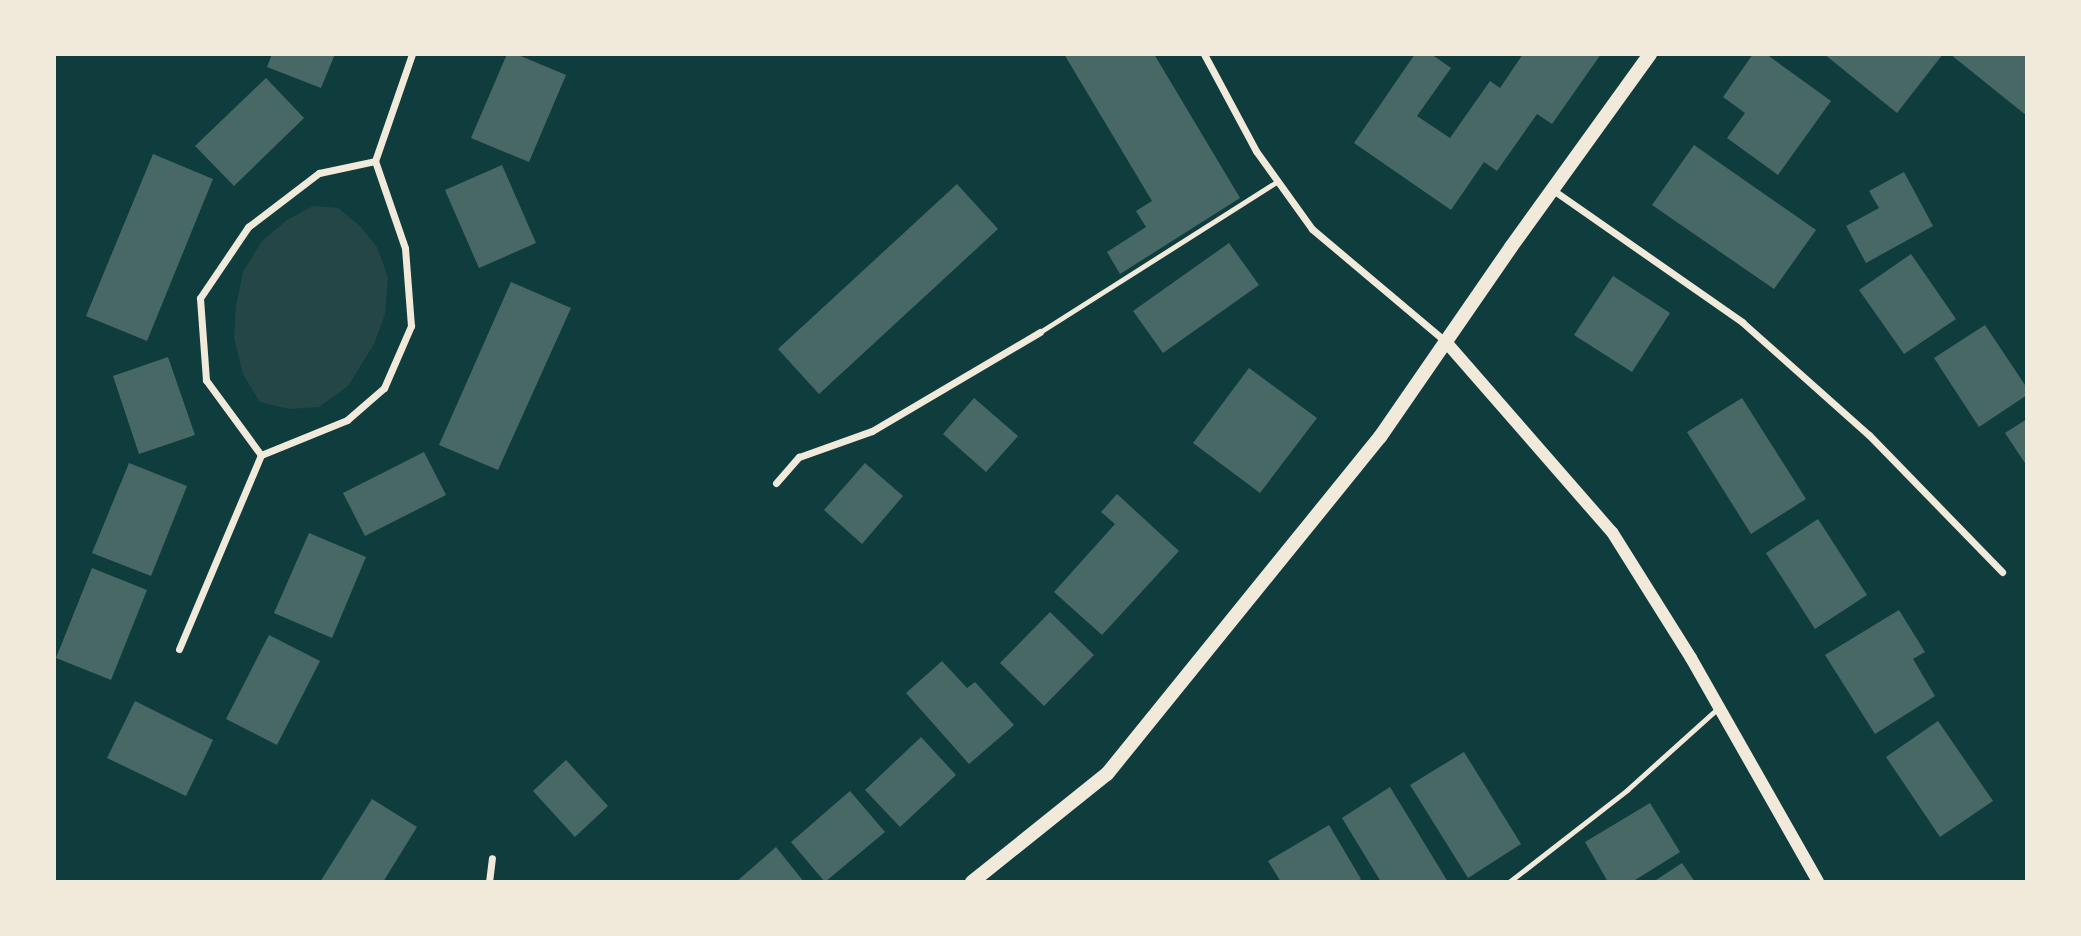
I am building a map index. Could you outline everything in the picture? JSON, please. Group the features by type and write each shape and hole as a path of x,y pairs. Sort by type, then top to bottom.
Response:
{"main road":[{"path":"972,882 1107,774 1380,437 1552,189 1650,54"}],"street":[{"path":"179,649 261,455 347,420 384,388 411,326 405,248 375,161 412,54"},
{"path":"1204,54 1256,151 1312,229 1446,342 1612,533 1720,707 1818,882"},
{"path":"261,455 206,380 200,298 248,227 319,173 375,161"},
{"path":"1552,189 1742,322 1869,435 2002,572"},
{"path":"776,483 799,457 872,431 1040,332"},
{"path":"489,882 492,858"}],"lane":[{"path":"1040,332 1278,181"},
{"path":"1509,882 1627,790 1720,707"}],"shaded area":[{"path":"313,206 338,208 360,226 377,247 388,277 385,314 374,344 348,386 319,407 289,409 260,402 243,374 234,338 236,306 243,272 262,241 287,220"}],"building":[{"path":"272,54 335,54 321,88 267,67"},
{"path":"507,54 516,54 566,75 529,162 471,138"},
{"path":"1064,54 1154,54 1240,198 1120,274 1107,252 1146,227 1136,211 1152,201"},
{"path":"1415,54 1431,54 1451,68 1417,116 1450,138 1490,81 1500,88 1523,54 1601,54 1552,124 1537,114 1497,171 1484,162 1451,210 1354,143"},
{"path":"1753,54 1766,54 1831,101 1778,175 1727,138 1745,113 1723,97"},
{"path":"1824,54 1943,54 1897,113"},
{"path":"1950,54 2027,54 2027,116"},
{"path":"266,78 304,118 234,186 195,146"},
{"path":"1694,145 1816,230 1774,289 1652,205"},
{"path":"153,154 213,179 147,341 86,316"},
{"path":"502,165 536,243 479,268 445,190"},
{"path":"1904,172 1933,226 1866,263 1846,226 1879,208 1869,191"},
{"path":"957,184 998,229 819,394 778,349"},
{"path":"1229,243 1259,285 1163,353 1133,311"},
{"path":"1911,254 1956,319 1904,354 1859,290"},
{"path":"1613,276 1670,313 1632,372 1574,335"},
{"path":"511,282 571,308 498,470 439,445"},
{"path":"1985,325 2027,388 2027,395 1979,427 1934,358"},
{"path":"168,357 195,435 139,454 113,376"},
{"path":"1249,368 1317,418 1260,493 1193,443"},
{"path":"974,398 1018,436 986,472 943,434"},
{"path":"1742,398 1806,499 1751,534 1687,432"},
{"path":"2027,419 2027,466 2005,433"},
{"path":"424,452 446,495 365,536 343,493"},
{"path":"129,463 187,486 151,576 92,553"},
{"path":"865,463 903,496 862,544 824,510"},
{"path":"1117,494 1179,551 1102,635 1054,592 1115,524 1101,512"},
{"path":"1818,519 1867,595 1815,629 1766,553"},
{"path":"309,533 366,557 332,638 274,613"},
{"path":"92,568 147,590 111,680 56,658"},
{"path":"1899,610 1925,652 1913,659 1935,696 1875,734 1825,655"},
{"path":"1050,612 1094,655 1044,706 1000,663"},
{"path":"269,635 320,661 277,745 226,719"},
{"path":"942,661 967,688 975,682 1014,725 969,764 906,693"},
{"path":"135,701 213,740 186,796 107,758"},
{"path":"1938,721 1993,801 1940,837 1886,757"},
{"path":"921,737 956,775 900,827 865,790"},
{"path":"1464,752 1521,844 1468,878 1410,785"},
{"path":"566,760 608,806 575,837 533,791"},
{"path":"1390,787 1448,882 1381,882 1342,818"},
{"path":"850,791 885,832 825,882 791,842"},
{"path":"372,799 417,827 383,882 320,882"},
{"path":"1650,803 1680,852 1632,882 1608,882 1585,842"},
{"path":"1329,825 1361,879 1355,882 1281,882 1268,861"},
{"path":"776,847 804,882 736,882"},
{"path":"1682,863 1695,882 1653,882"}]}
